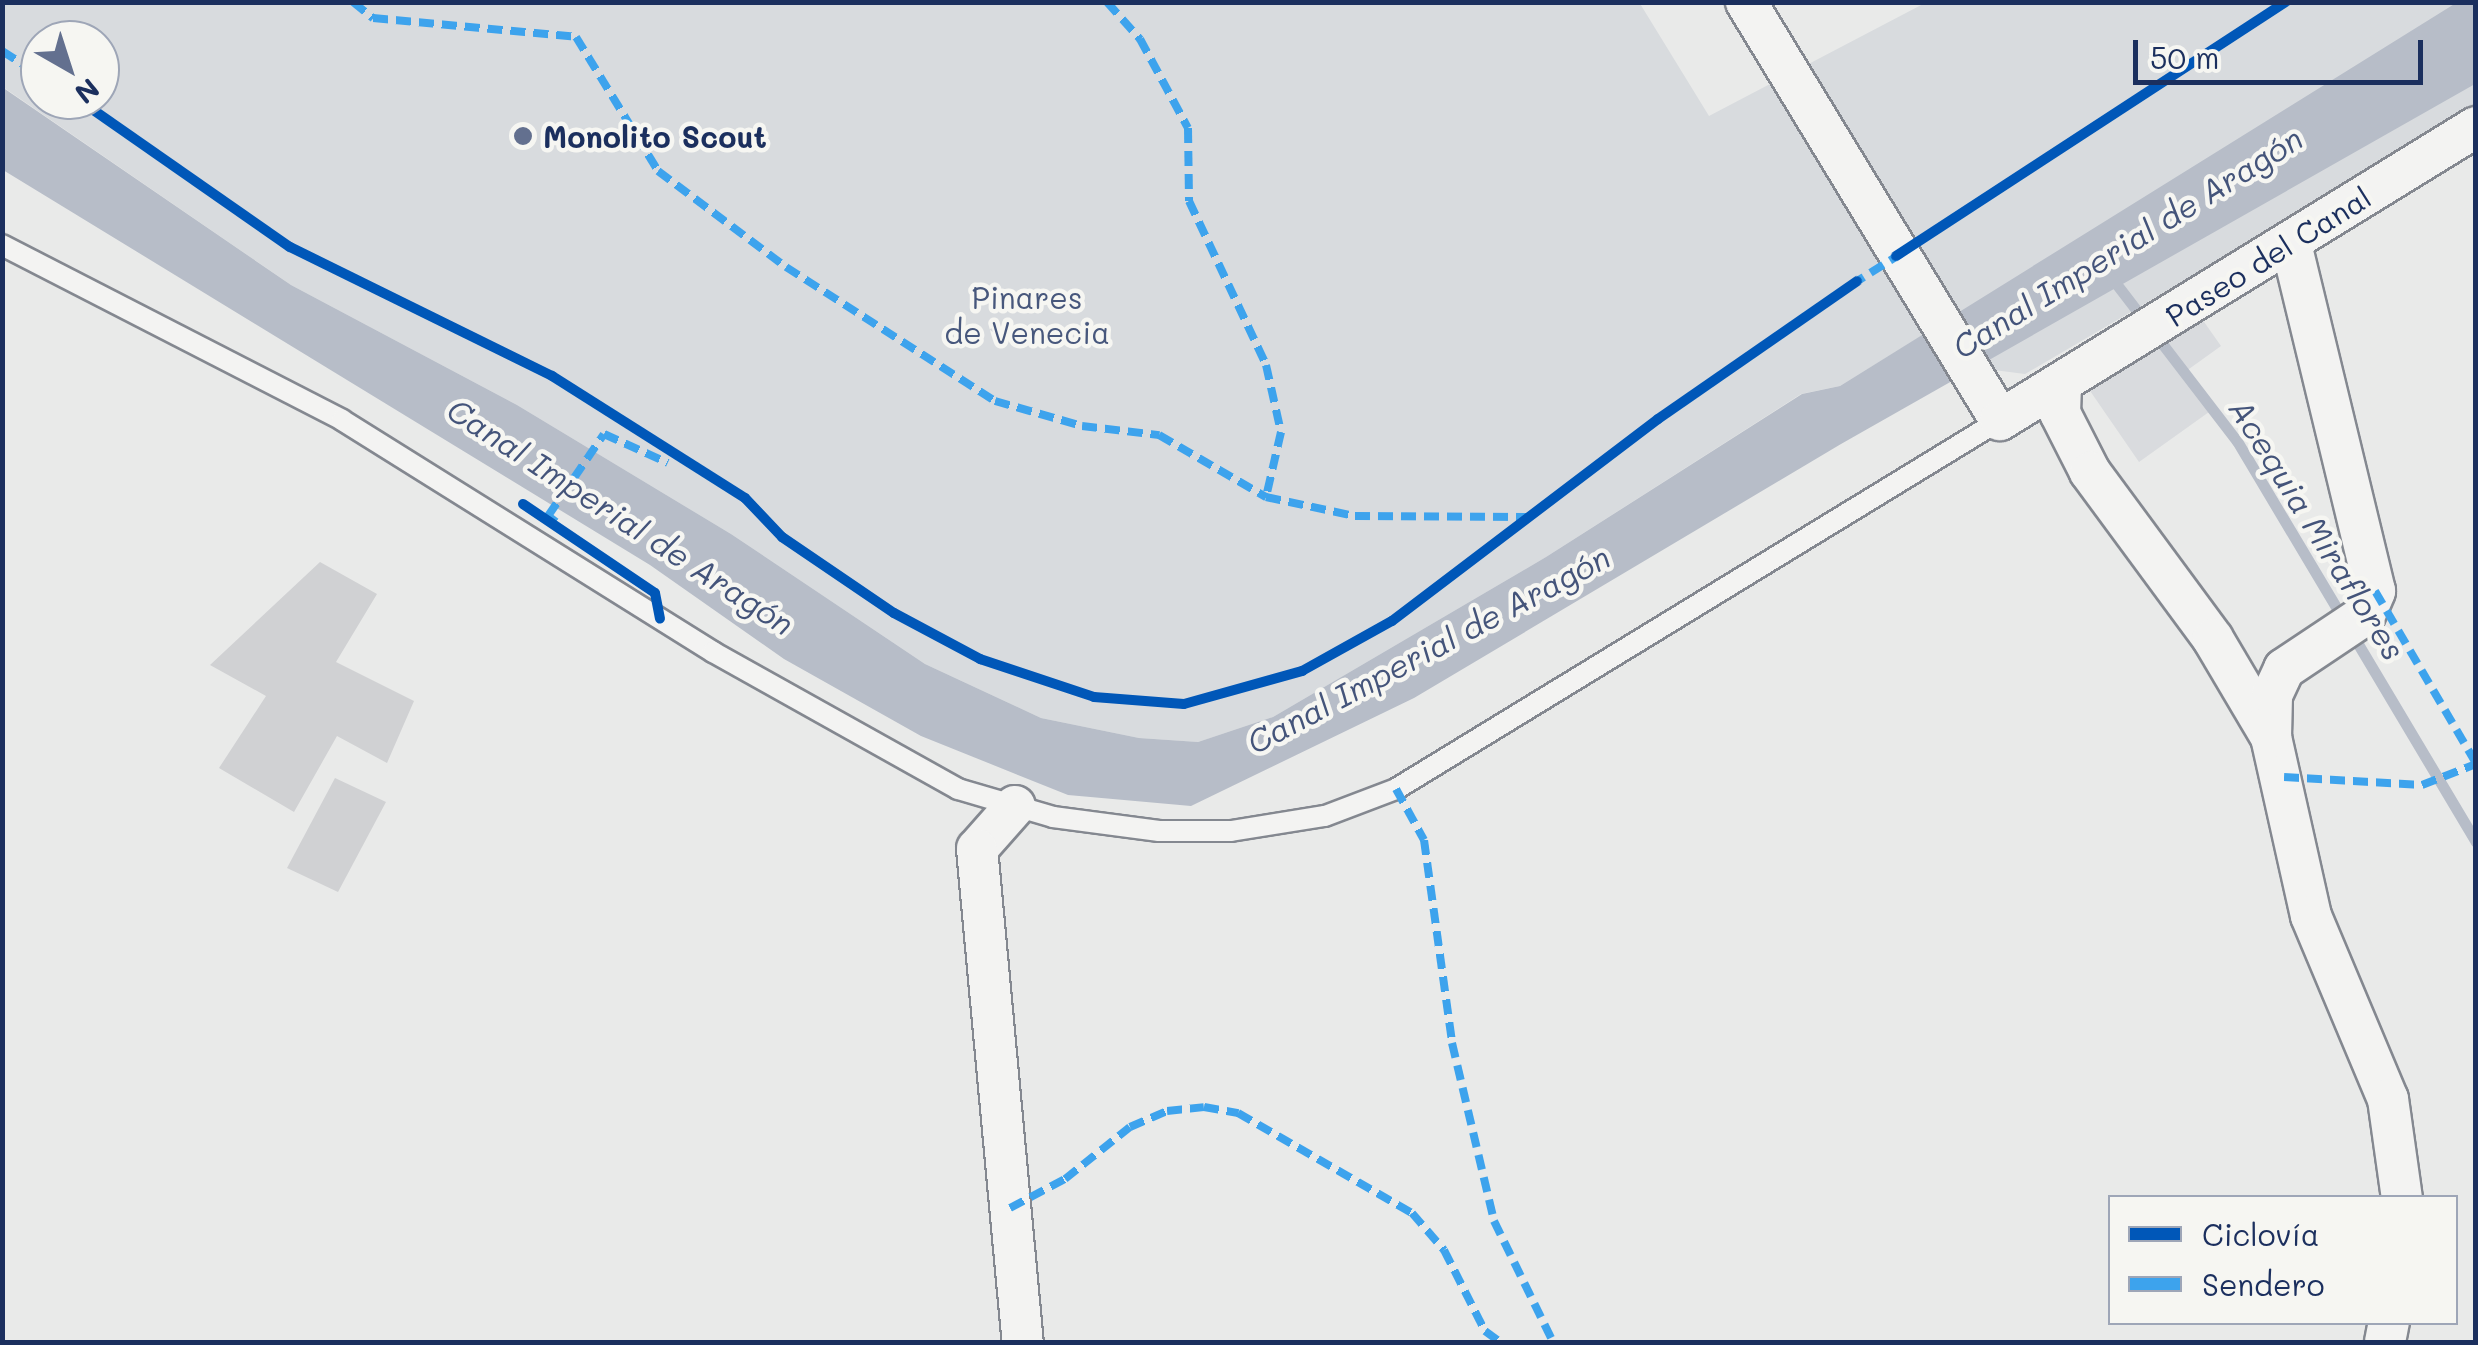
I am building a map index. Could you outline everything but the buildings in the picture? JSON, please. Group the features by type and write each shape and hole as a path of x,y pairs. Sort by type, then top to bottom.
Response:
{"street":[{"path":"1746,2 2000,420 2090,472"},
{"name":"Paseo del Canal","path":"2000,420 2476,126"},
{"path":"2291,243 2338,453 2376,574 2364,616 2306,652 2272,695 2271,738 2306,898 2388,1099 2402,1195"},
{"path":"2247,270 2284,286 2309,322"},
{"path":"2060,385 2060,413 2090,472 2213,639 2271,738"},
{"path":"2213,639 2243,655 2306,652"},
{"path":"1014,806 977,848 1023,1342"}],"lane":[{"path":"2,244 342,420 860,739 958,789 1014,806 1159,831 1231,831 1326,816 1396,789 2000,420"}],"shaded area":[{"path":"2195,309 2221,346 2182,374 2209,412 2139,462 2086,385"}],"green space":[{"name":"Pinares de Venecia","path":"1639,2 1709,116 1925,3 2476,3 2475,110 2025,374 1986,369 1949,319 1840,386 1801,394 1546,557 1273,717 1198,742 1139,738 1041,718 925,664 731,534 517,405 291,285 51,120 120,120 120,20 20,20 20,99 3,87 3,3"}],"water":[{"name":"Canal Imperial de Aragón","path":"2456,3 2476,3 2475,84 1841,444 1414,698 1191,806 1068,795 921,736 784,659 650,565 3,170 2,87 20,99 20,120 50,120 291,285 517,405 731,534 925,664 1041,718 1139,738 1198,742 1273,717 1546,557 1802,394 1840,386"}],"waterway":[{"name":"Acequia Miraflores","path":"2111,277 2237,441 2476,842"}],"marked path":[{"path":"353,2 373,18 576,37 658,171 786,267 995,401 1082,426 1159,435 1266,497 1355,516 1527,517"},
{"path":"1107,2 1140,39 1188,128 1189,201 1266,365 1281,432 1266,497"},
{"path":"2,51 20,62"},
{"path":"1851,285 1902,253"},
{"path":"556,522 548,516 604,434 668,463"},
{"path":"2375,591 2476,763"},
{"path":"2284,777 2422,785 2476,764"},
{"path":"1396,789 1424,840 1452,1043 1494,1221 1553,1342"},
{"path":"1010,1208 1065,1179 1130,1127 1167,1111 1204,1107 1238,1113 1412,1213 1444,1250 1485,1331 1500,1342"}],"cycle path":[{"path":"1896,256 2286,2"},
{"path":"108,120 290,247 552,376 745,498 782,537 894,613 980,659 1094,697 1184,704 1302,671 1392,621 1658,419 1857,281"},
{"path":"523,504 655,593 660,619"}],"place":[{"name":"Monolito Scout","path":"523,136"}]}
